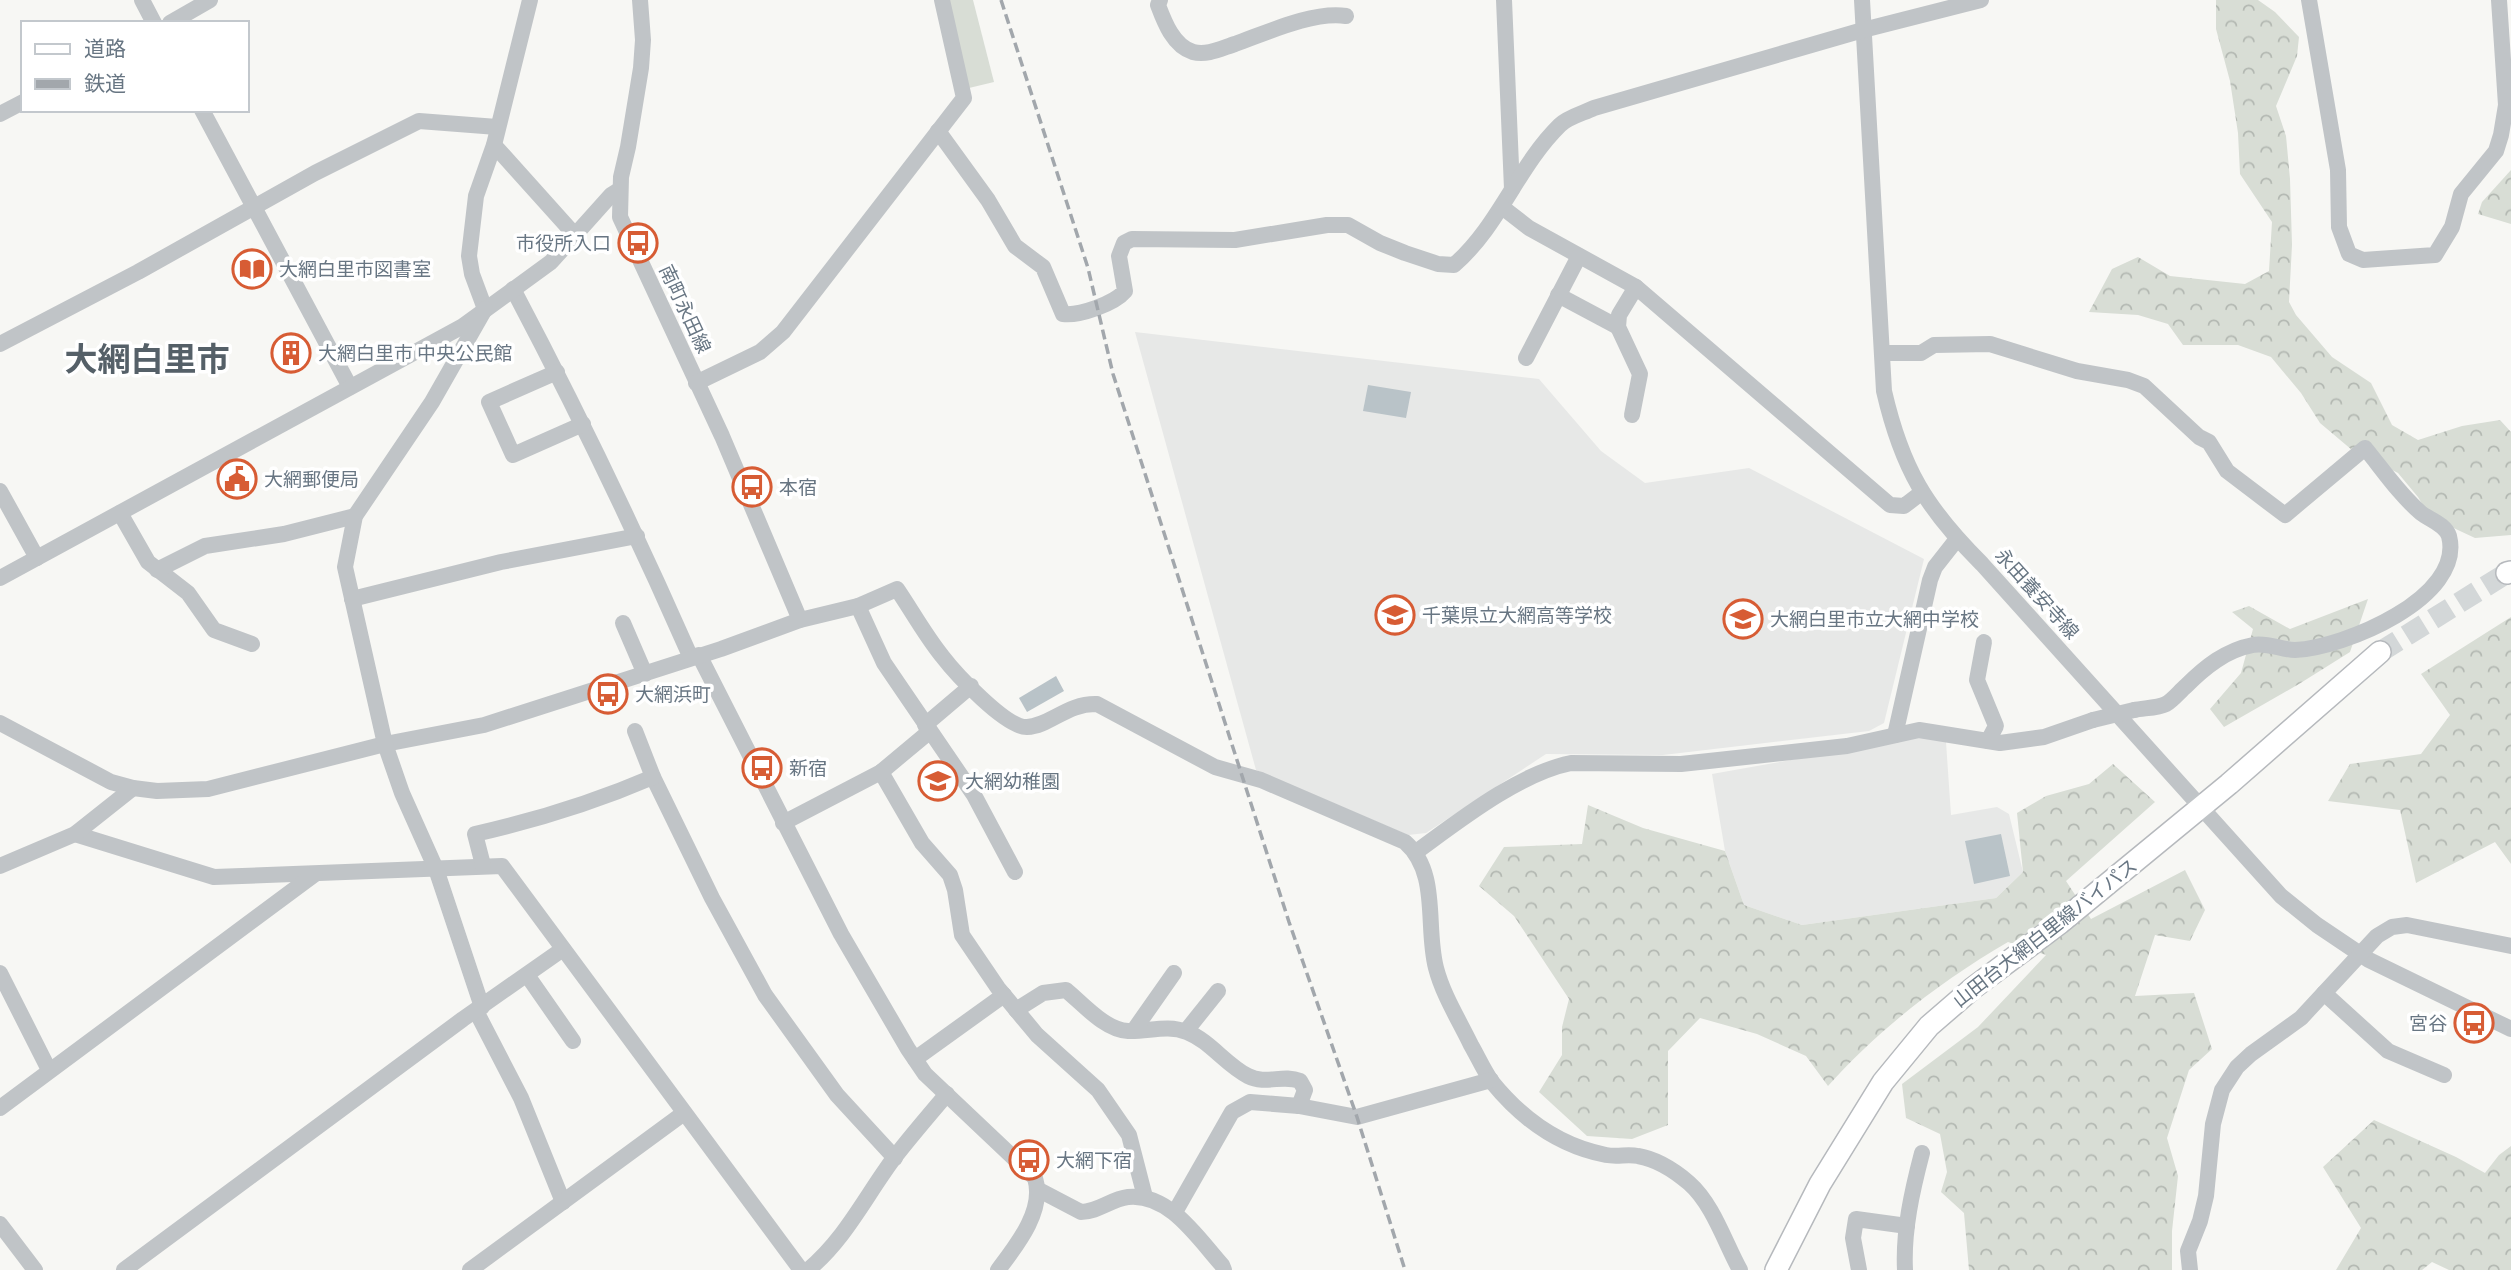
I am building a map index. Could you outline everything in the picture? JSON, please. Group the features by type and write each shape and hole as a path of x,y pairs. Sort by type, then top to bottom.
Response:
{"main road":[{"name":"山田台大網白里線バイパス","path":"1776,1270 1820,1184 1883,1082 1929,1026 2200,808 2380,652"}],"street":[{"path":"142,0 153,21"},
{"path":"173,21 210,0"},
{"path":"485,309 472,274 469,256 476,196 494,145 530,0"},
{"name":"南町永田線","path":"640,0 643,40 641,68 619,190 620,217 722,436 800,620"},
{"path":"696,383 760,352 783,332 964,98 942,0"},
{"path":"1160,0 1158,5 1165,24 1178,42 1192,52 1210,52 1312,18 1346,16"},
{"path":"1504,0 1512,189"},
{"name":"永田養安寺線","path":"1862,0 1884,391 1900,451 1921,493 1957,539 2281,896 2360,955 2511,1029"},
{"path":"938,131 988,200 1015,246 1043,267 1063,314 1074,315 1119,299 1125,291 1119,256 1124,243 1132,239 1235,240 1327,225 1348,225 1405,253 1438,264 1454,265 1470,251 1562,123 1594,108 1863,30 1981,0"},
{"path":"2309,0 2338,170 2339,226 2350,254 2363,260 2435,255 2452,227 2461,194 2496,151 2506,105 2499,0"},
{"path":"0,114 21,103"},
{"path":"203,112 350,387"},
{"path":"0,344 138,272 253,206 419,121 497,127"},
{"path":"494,145 574,234"},
{"path":"0,578 463,326 551,262 574,234 619,190"},
{"path":"1502,207 1529,228 1636,288 1890,505 1904,506 1921,493"},
{"path":"1526,358 1579,256"},
{"path":"1632,415 1640,374 1618,327 1619,315 1636,288"},
{"path":"513,289 583,424 695,657 841,934 925,1074 1035,1178 1039,1190 1036,1206 1017,1243 998,1270"},
{"path":"1558,295 1618,327"},
{"path":"485,309 432,402 355,516 345,567 385,744 402,793 436,869 479,1009 521,1098 563,1202"},
{"path":"1416,852 1469,813 1527,779 1560,765 1681,764 1847,746 1919,730 2000,743 2044,737 2093,720 2165,705 2214,660 2254,645 2294,650 2327,645 2373,628 2415,603 2431,589 2444,572 2450,556 2449,535 2442,526 2407,500 2365,448 2285,515 2227,471 2209,442 2199,437 2144,386 2128,380 2077,371 1990,344 1934,345 1921,354 1882,353"},
{"path":"557,372 489,402 513,455 583,424"},
{"path":"0,491 37,558"},
{"path":"120,513 148,562 188,593 214,630 252,644"},
{"path":"157,570 205,546 284,534 355,516"},
{"path":"352,599 501,562 637,536"},
{"path":"1895,735 1930,580 1935,567 1957,539"},
{"path":"0,723 111,782 157,791 208,789 385,744 484,725 645,674 800,620 858,606 897,589 943,657 1003,717 1017,726 1029,727 1082,704 1097,704 1111,709 1214,767 1261,780 1393,835 1416,852 1427,878 1430,937 1436,969 1448,1000 1491,1080 1518,1111 1541,1129 1575,1148 1609,1156 1636,1156 1655,1160 1691,1184 1709,1209 1740,1270"},
{"path":"858,606 884,663 974,795 1015,872"},
{"path":"623,623 645,674"},
{"path":"1984,642 1977,680 1996,726 1988,741"},
{"path":"783,823 881,772 971,687"},
{"path":"635,731 653,777 712,898 765,995 837,1095 895,1158"},
{"path":"881,772 922,843 950,875 962,935 1016,1010 1037,1035 1098,1090 1129,1135 1145,1197"},
{"path":"483,865 475,834 519,824 605,798 653,777"},
{"path":"0,866 75,834 133,788"},
{"path":"75,834 214,877 502,866 801,1270"},
{"path":"0,1108 315,874"},
{"path":"2190,1270 2188,1251 2206,1196 2213,1124 2222,1090 2244,1061 2301,1018 2377,936 2392,927 2407,925 2511,946"},
{"path":"124,1270 563,949"},
{"path":"0,973 50,1070"},
{"path":"1134,1030 1174,973"},
{"path":"527,975 573,1041"},
{"path":"1016,1010 1043,993 1066,990 1108,1025 1127,1031 1168,1027 1186,1031 1249,1077 1271,1081 1289,1076 1300,1081 1305,1090 1299,1106"},
{"path":"1186,1031 1218,991"},
{"path":"2324,993 2388,1051 2444,1075"},
{"path":"915,1059 1004,995"},
{"path":"1175,1212 1232,1112 1250,1102 1299,1106 1357,1117 1491,1080"},
{"path":"808,1270 826,1255 853,1221 895,1158 947,1094"},
{"path":"470,1270 684,1113"},
{"path":"1905,1270 1907,1226 1922,1153"},
{"path":"1039,1190 1081,1212 1089,1212 1125,1197 1145,1197 1175,1212 1224,1270"},
{"path":"1859,1270 1853,1238 1856,1219 1907,1226"},
{"path":"0,1224 35,1270"}],"shaded area":[{"name":"千葉県立大網高等学校","path":"1135,332 1539,379 1601,451 1645,483 1749,468 1924,559 1884,723 1869,731 1663,755 1546,754 1426,833 1408,835 1256,770"},
{"path":"1368,385 1411,392 1406,418 1363,411"},
{"path":"1056,676 1064,691 1027,712 1019,698"},
{"path":"1920,737 1946,742 1951,815 1997,807 2009,814 2023,872 1996,898 1802,925 1744,905 1725,851 1712,774"},
{"path":"2001,834 2010,876 1974,884 1965,841"}],"green space":[{"path":"947,0 973,0 994,82 969,88"},
{"path":"2216,0 2258,0 2275,12 2299,37 2297,56 2276,106 2286,136 2292,245 2289,302 2296,315 2332,357 2371,383 2392,425 2418,440 2462,426 2500,420 2511,432 2511,535 2475,538 2430,517 2398,473 2352,450 2320,423 2301,393 2271,357 2238,345 2183,345 2168,324 2138,315 2089,312 2112,269 2138,257 2170,276 2245,284 2269,271 2272,222 2240,174 2238,133 2230,81 2216,29"},
{"path":"2511,170 2511,224 2478,214 2482,202"},
{"path":"2368,599 2350,652 2224,727 2210,709 2241,673 2253,629 2232,612 2249,606 2290,629"},
{"path":"2511,617 2511,864 2495,842 2416,883 2400,810 2328,801 2350,764 2421,754 2450,715 2421,674"},
{"path":"2113,764 2155,802 2066,881 2091,919 2185,870 2205,910 2190,941 2155,935 2135,996 2194,993 2212,1049 2189,1070 2167,1138 2178,1176 2172,1231 2172,1270 1969,1270 1964,1213 1941,1192 1947,1172 1940,1134 1906,1118 1902,1084 1978,1027 2046,955 2008,942 1912,1007 1868,1045 1828,1086 1806,1056 1757,1034 1700,1018 1668,1051 1668,1125 1632,1139 1587,1136 1539,1092 1562,1055 1562,1027 1569,999 1514,916 1479,886 1504,847 1582,844 1588,805 1643,828 1725,851 1744,905 1802,925 1996,898 2023,872 2017,813 2046,796 2089,784"},
{"path":"2374,1120 2485,1173 2499,1155 2511,1146 2511,1270 2449,1270 2432,1262 2422,1270 2336,1270 2361,1228 2323,1167"}],"tunnel":[{"path":"2380,652 2507,573"}],"railway":[{"path":"1001,0 1088,268 1113,374 1289,922 1357,1117 1405,1270"}],"place":[{"name":"市役所入口","path":"638,243"},
{"name":"大網白里市図書室","path":"252,269"},
{"name":"大網白里市 中央公民館","path":"291,353"},
{"name":"大網郵便局","path":"237,479"},
{"name":"本宿","path":"752,487"},
{"name":"千葉県立大網高等学校","path":"1395,615"},
{"name":"大網白里市立大網中学校","path":"1743,619"},
{"name":"大網浜町","path":"608,694"},
{"name":"新宿","path":"762,768"},
{"name":"大網幼稚園","path":"938,781"},
{"name":"宮谷","path":"2474,1023"},
{"name":"大網下宿","path":"1029,1160"}],"district":[{"name":"大網白里市","path":"147,359"}]}
